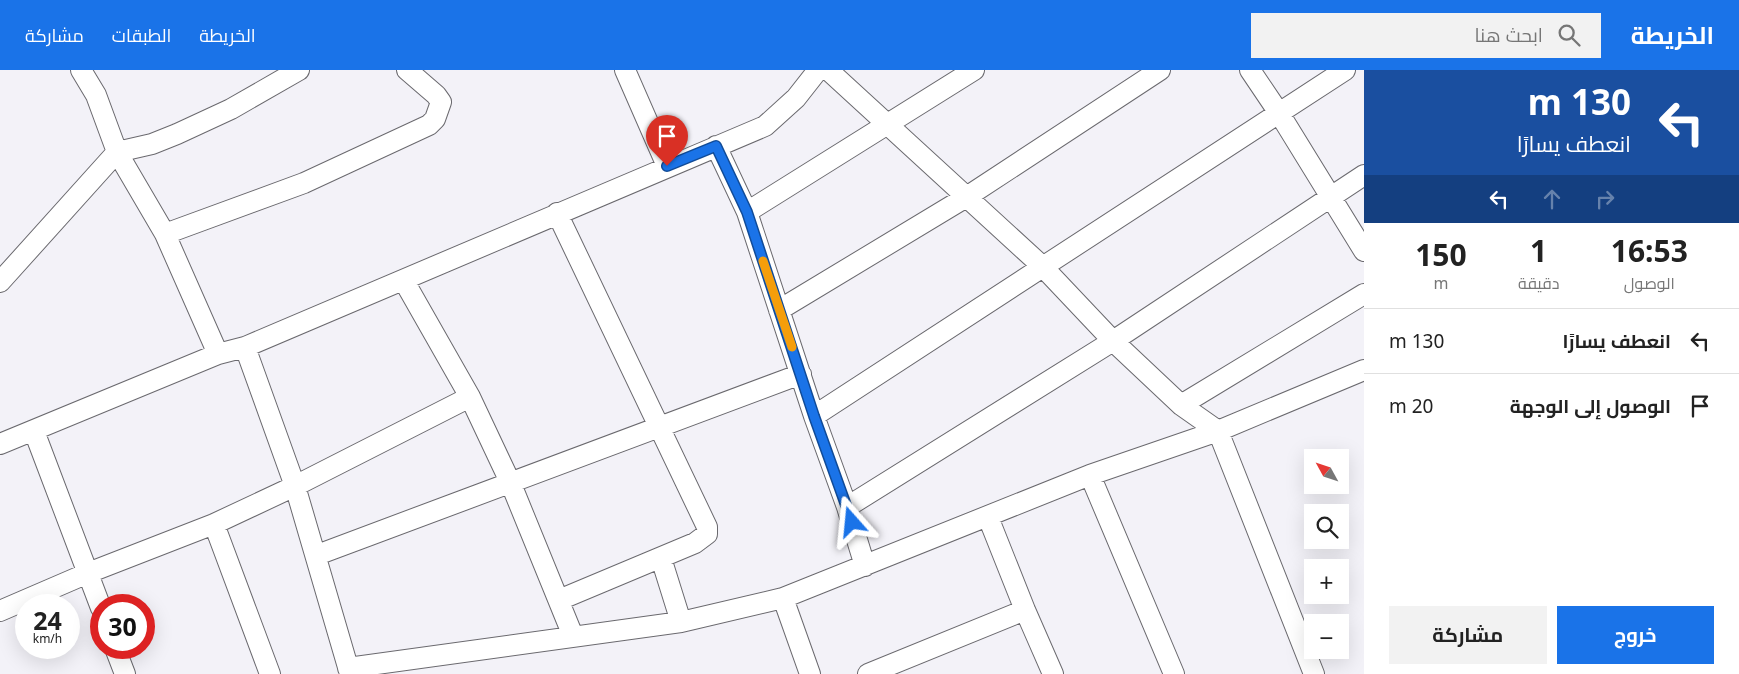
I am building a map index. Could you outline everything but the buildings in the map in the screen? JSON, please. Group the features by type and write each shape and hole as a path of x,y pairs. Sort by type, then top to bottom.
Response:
{"street":[{"path":"81,70 96,94 117,152 166,234 218,354"},
{"path":"0,282 117,152 152,144 176,134 231,109 299,70"},
{"path":"166,234 304,183 429,125 435,119 441,102 436,95 408,70"},
{"path":"625,70 667,166"},
{"path":"0,444 218,354 245,347 404,281 557,213 765,126 796,98 818,70"},
{"path":"828,70 968,196 1042,267 1113,341 1181,405 1218,431 1314,674"},
{"path":"747,212 889,125 974,70"},
{"path":"779,310 968,196 1160,70"},
{"path":"1250,70 1280,112 1364,251"},
{"path":"814,416 1346,70"},
{"path":"716,146 747,212 814,416 847,507 865,566"},
{"path":"847,507 1113,341 1364,176"},
{"path":"557,213 707,527 707,534 702,539 559,600"},
{"path":"404,281 470,397 511,484 573,636"},
{"path":"1181,405 1364,294"},
{"path":"245,347 295,486 317,555 349,671 573,636 681,622 783,598 1090,475 1218,431 1364,370"},
{"path":"317,555 801,374"},
{"path":"0,611 88,573 214,524 295,486 470,397"},
{"path":"34,431 96,594"},
{"path":"1090,475 1174,674"},
{"path":"988,517 1053,674"},
{"path":"214,524 270,674"},
{"path":"661,558 681,622"},
{"path":"783,598 810,674"},
{"path":"868,674 1025,610"},
{"path":"119,659 125,674"}],"slow traffic":[{"path":"763,261 792,347"}],"route":[{"path":"667,166 716,146 747,212 814,416 852,522"}]}
